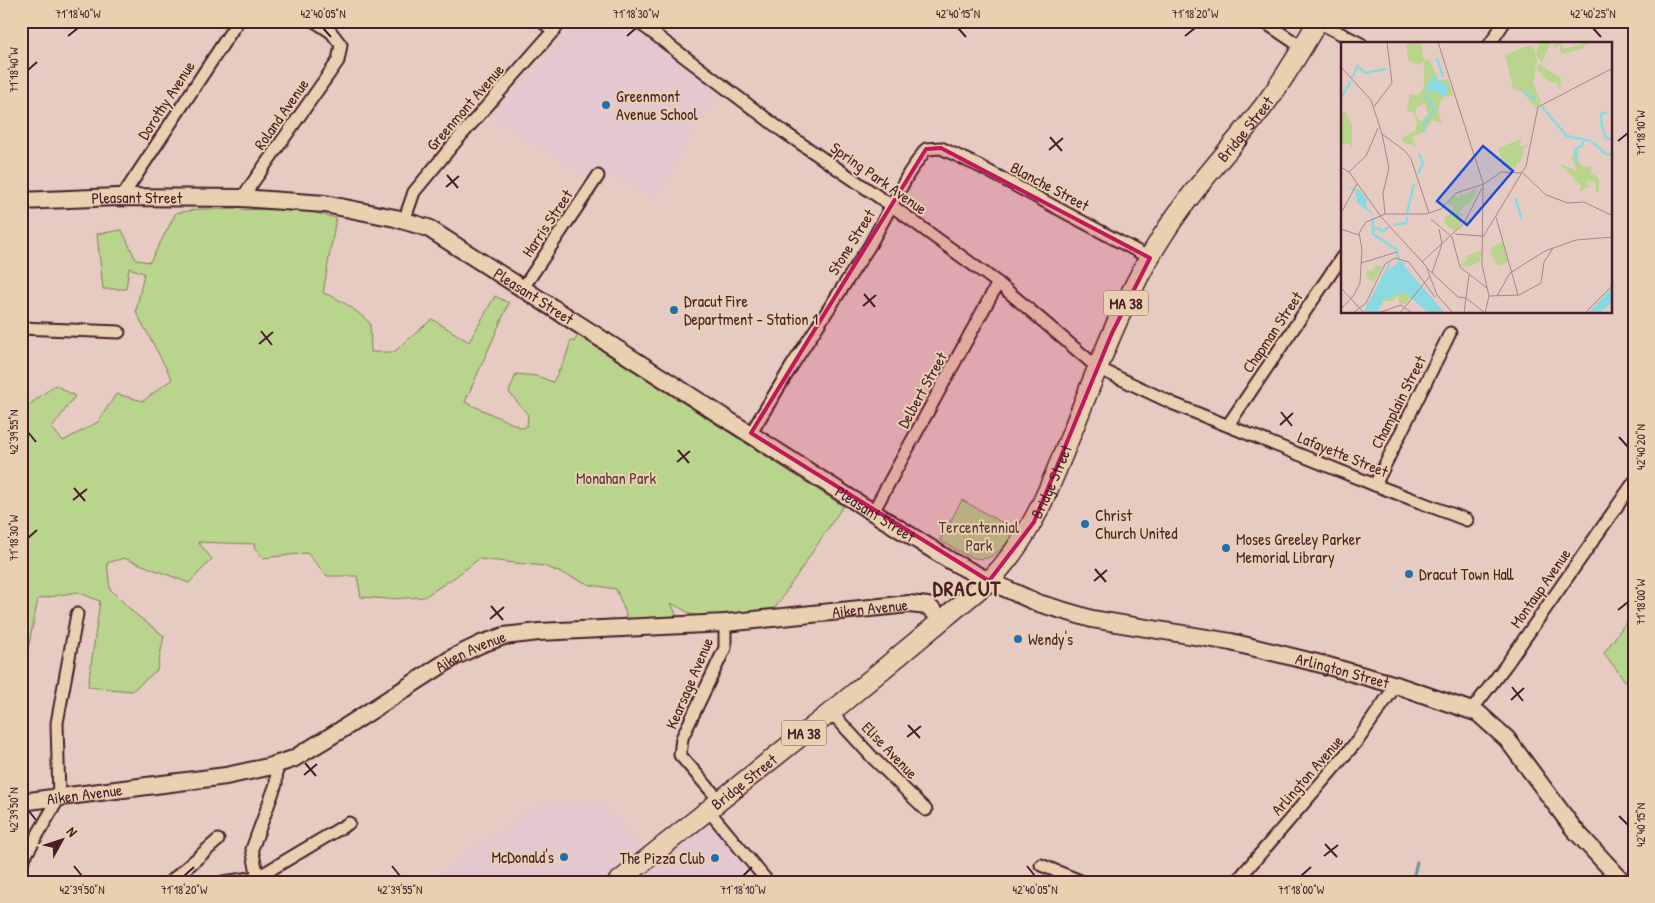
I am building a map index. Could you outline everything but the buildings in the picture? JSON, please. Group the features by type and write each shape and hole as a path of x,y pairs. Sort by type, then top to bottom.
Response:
{"main road":[{"name":"Bridge Street","path":"618,882 831,712 989,581 1008,561 1034,522 1112,333 1162,235 1264,106 1318,22"},
{"name":"Pleasant Street","path":"21,201 122,197 242,198 325,204 428,228 873,512 951,561 989,581"},
{"name":"Arlington Street","path":"989,581 1038,603 1092,619 1231,642 1396,684 1478,713 1507,739 1573,828 1623,882"},
{"name":"Aiken Avenue","path":"21,802 226,776 292,760 454,656 504,636 539,632 725,623 909,604 928,606 942,620"}],"street":[{"name":"Dorothy Avenue","path":"122,197 238,21"},
{"name":"Roland Avenue","path":"242,198 338,61 341,45 331,32 314,21"},
{"path":"541,21 554,31"},
{"name":"Greenmont Avenue","path":"404,221 414,192 457,140 562,21"},
{"name":"Spring Park Avenue","path":"637,21 784,132 892,206 998,283 1098,368"},
{"path":"1263,21 1303,48"},
{"path":"1491,42 1505,21"},
{"path":"1318,22 1357,42"},
{"name":"Stone Street","path":"751,434 792,364 870,245 909,173 926,149 933,148"},
{"name":"Blanche Street","path":"933,148 941,148 978,166 1150,258"},
{"name":"Harris Street","path":"523,288 598,176"},
{"name":"Chapman Street","path":"1228,425 1341,258"},
{"name":"Delbert Street","path":"873,512 998,283"},
{"path":"21,328 119,332"},
{"name":"Champlain Street","path":"1375,485 1450,332"},
{"name":"Lafayette Street","path":"1098,368 1174,404 1467,520"},
{"name":"Montaup Avenue","path":"1471,711 1506,665 1634,482"},
{"path":"21,863 59,798 57,723 77,614"},
{"name":"Kearsage Avenue","path":"725,623 725,648 682,738 680,755 768,882"},
{"name":"Arlington Avenue","path":"1236,882 1358,740 1396,684"},
{"name":"Elise Avenue","path":"831,712 873,758 926,810"},
{"path":"259,879 252,849 276,784 277,764"},
{"path":"223,882 259,879 349,823"},
{"path":"177,880 218,840"},
{"path":"1041,864 1084,882"}],"highlighted area":[{"path":"941,148 1150,258 1112,333 1034,522 989,581 751,433 926,149"}],"shaded area":[{"name":"Greenmont Avenue School","path":"577,21 622,21 717,91 656,200 597,167 589,179 491,118"},
{"path":"544,803 603,805 643,848 694,807 749,867 731,882 430,882 478,842 504,833 524,811"}],"green space":[{"name":"Monahan Park","path":"199,209 304,210 336,218 323,293 354,309 370,323 371,352 394,352 432,319 469,342 495,296 509,303 465,402 522,428 527,426 528,415 509,392 516,374 537,376 553,382 565,359 571,340 574,342 578,335 843,506 775,608 697,617 671,603 677,616 624,625 626,614 616,589 591,585 544,566 479,559 424,597 388,599 361,597 357,576 327,576 307,553 263,558 254,547 255,544 198,542 212,559 189,583 124,558 107,563 110,589 134,613 164,636 157,670 132,691 88,687 100,601 77,592 38,599 21,683 21,411 55,385 75,396 52,428 63,441 98,422 116,394 143,401 172,379 136,312 144,273 129,268 126,289 103,289 97,234 122,230 136,260 150,262 176,213"},
{"name":"Tercentennial Park","path":"962,500 1017,531 1006,544 989,557 973,558 953,548 940,540"},
{"path":"1634,611 1634,693 1604,653"}],"waterway":[{"path":"1412,882 1417,862"}],"place":[{"name":"Greenmont Avenue School","path":"606,105"},
{"name":"Dracut Fire Department - Station 1","path":"674,310"},
{"name":"Christ Church United","path":"1085,524"},
{"name":"Moses Greeley Parker Memorial Library","path":"1226,548"},
{"name":"Dracut Town Hall","path":"1409,574"},
{"name":"Wendy's","path":"1018,639"},
{"name":"McDonald's","path":"564,857"},
{"name":"The Pizza Club","path":"715,858"}],"district":[{"name":"DRACUT","path":"967,588"}]}
